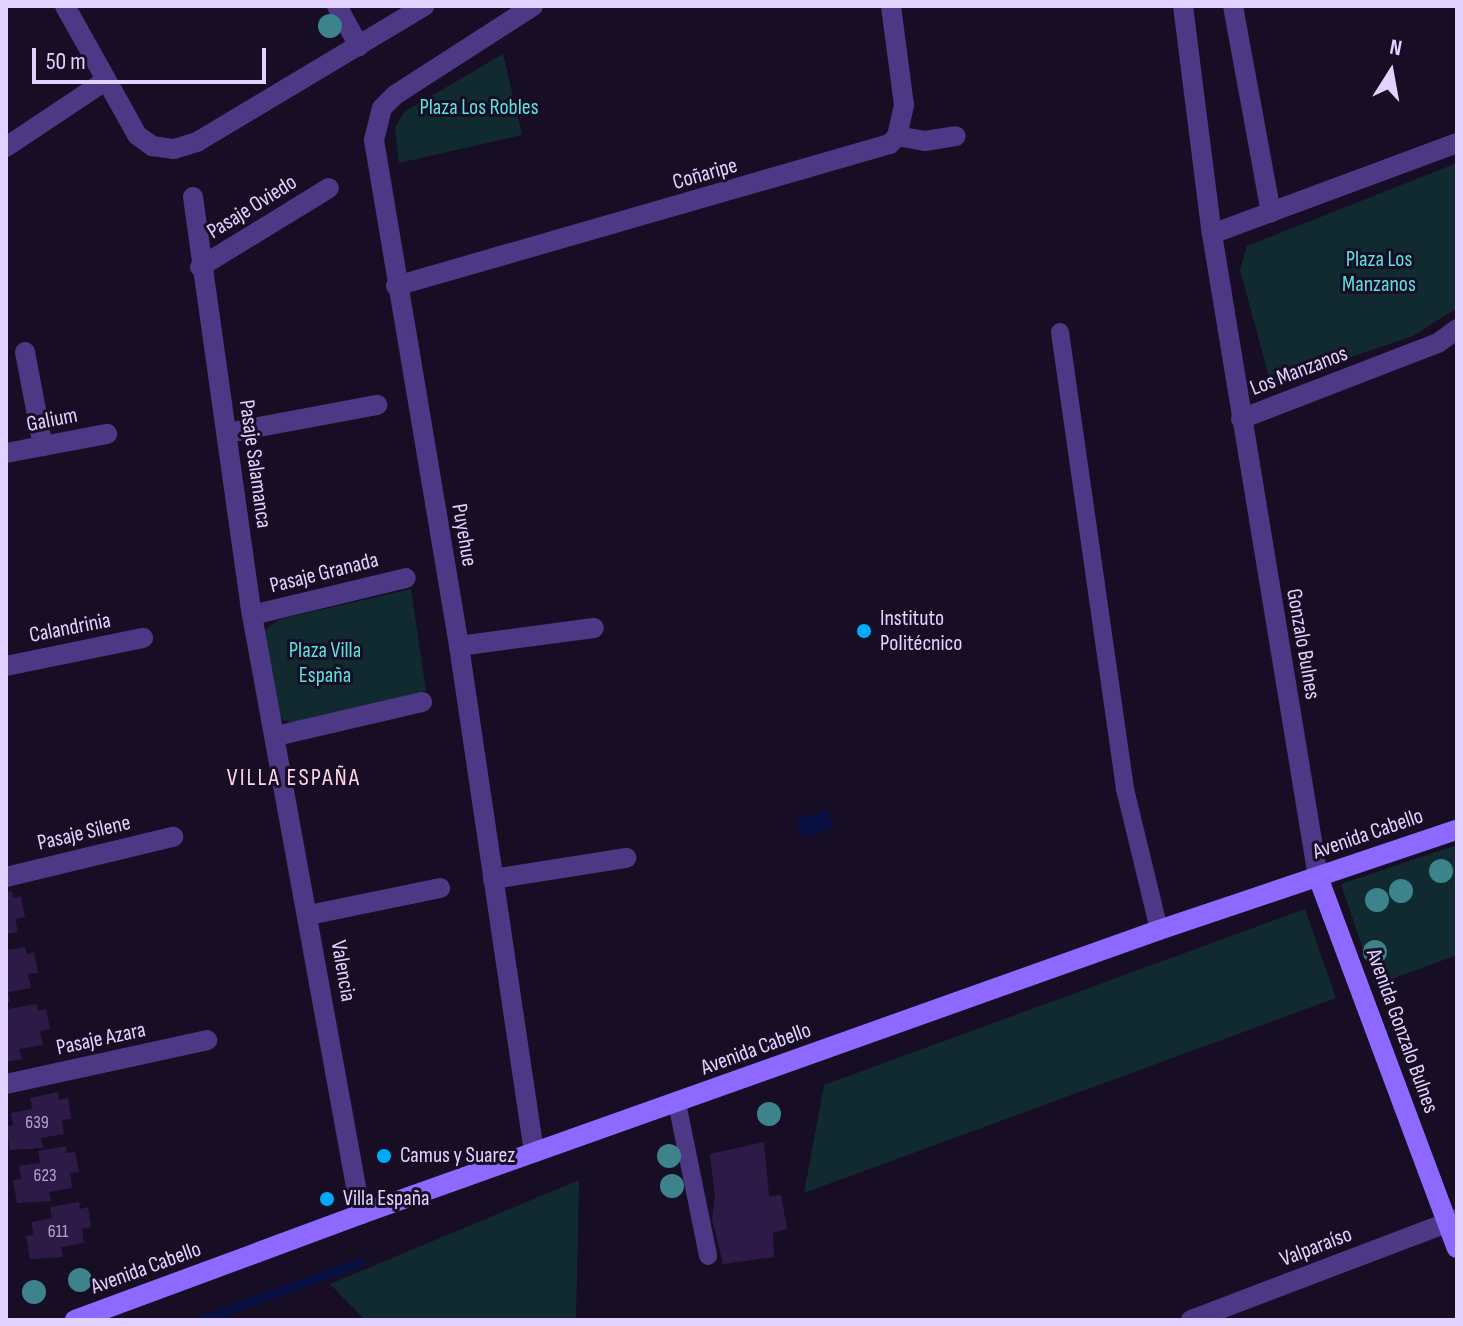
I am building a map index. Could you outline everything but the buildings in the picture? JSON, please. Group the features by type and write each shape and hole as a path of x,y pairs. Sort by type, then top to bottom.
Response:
{"street":[{"path":"65,6 137,135 143,142 164,148 184,147 197,142 424,6"},
{"path":"337,6 359,46"},
{"name":"Puyehue","path":"533,6 410,83 382,108 377,120 374,152 459,646 534,1152"},
{"path":"891,6 904,105 897,136 925,141 956,136"},
{"name":"Los Manzanos","path":"1183,6 1212,234 1241,419 1438,343 1457,329"},
{"path":"1233,6 1271,213"},
{"path":"6,147 105,81"},
{"name":"Coñaripe","path":"396,286 879,150 897,136"},
{"path":"1212,234 1457,143"},
{"name":"Pasaje Oviedo","path":"200,267 329,188"},
{"name":"Pasaje Salamanca","path":"193,197 200,267 252,615 276,736"},
{"path":"25,352 43,446"},
{"path":"227,433 377,405"},
{"name":"Gonzalo Bulnes","path":"1241,419 1318,877"},
{"name":"Galium","path":"6,453 107,434"},
{"name":"Pasaje Granada","path":"252,615 406,578"},
{"path":"459,646 594,628"},
{"name":"Calandrinia","path":"6,666 143,638"},
{"path":"276,736 422,702"},
{"name":"Valencia","path":"276,736 361,1214"},
{"name":"Avenida Cabello","path":"75,1320 361,1214 1159,930 1457,830"},
{"name":"Pasaje Silene","path":"6,877 173,837"},
{"path":"493,879 626,858"},
{"name":"Avenida Gonzalo Bulnes","path":"1318,877 1452,1220 1457,1248"},
{"path":"309,915 440,888"},
{"name":"Pasaje Azara","path":"6,1084 207,1040"},
{"name":"Valparaíso","path":"1191,1320 1452,1220"}],"lane":[{"path":"1060,332 1125,789 1159,930"},
{"path":"677,1103 708,1256"}],"green space":[{"name":"Plaza Los Robles","path":"503,54 522,135 399,163 395,128 404,112"},
{"name":"Plaza Los Manzanos","path":"1457,163 1457,308 1413,336 1271,384 1240,270 1247,246"},
{"name":"Plaza Villa España","path":"411,589 426,691 295,724 278,718 264,632 270,626 281,619"},
{"path":"1457,845 1457,955 1375,985 1341,884"},
{"path":"1305,909 1336,998 804,1193 824,1085"},
{"path":"579,1180 576,1320 365,1320 330,1284"}],"shaded area":[{"path":"827,810 833,828 802,837 796,819"}],"waterway":[{"path":"200,1320 360,1262"}],"place":[{"name":"Instituto Politécnico","path":"864,631"},
{"name":"Camus y Suarez","path":"384,1156"},
{"name":"Villa España","path":"327,1199"}],"district":[{"name":"VILLA ESPAÑA","path":"294,778"}]}
